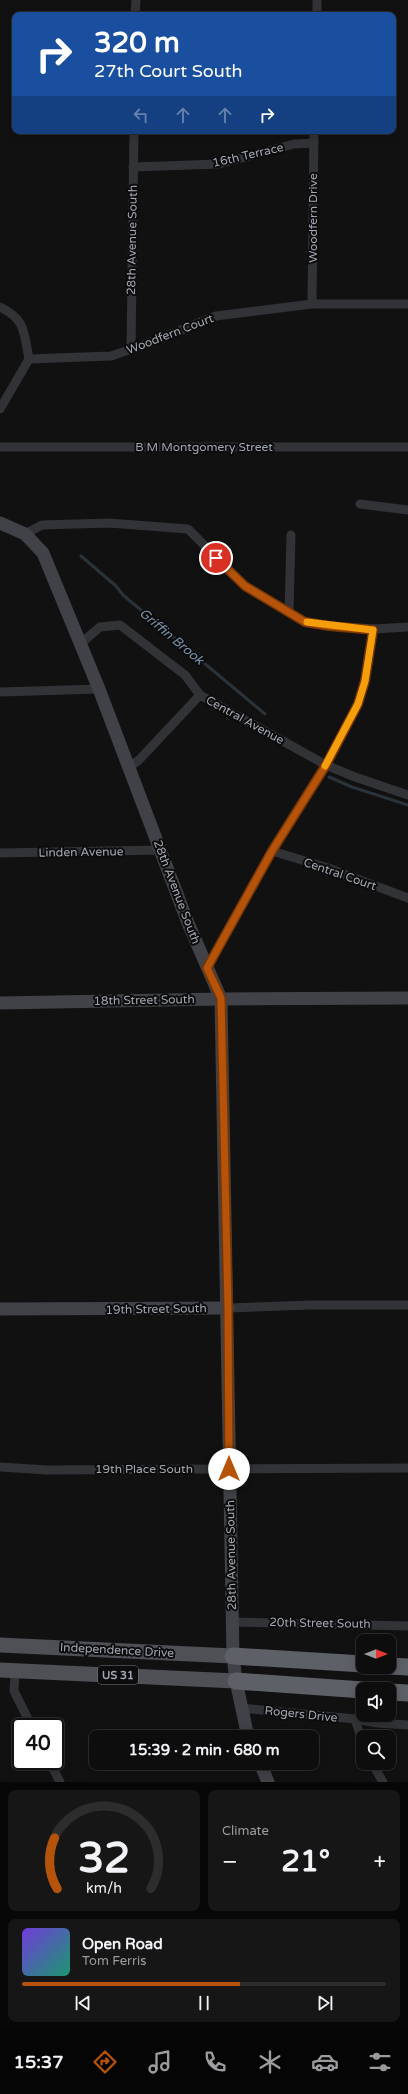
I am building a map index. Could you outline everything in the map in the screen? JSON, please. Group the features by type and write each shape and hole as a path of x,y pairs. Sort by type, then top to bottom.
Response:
{"highway":[{"name":"US 31","path":"233,1656 356,1664"},
{"path":"396,1666 408,1667"},
{"name":"US 31","path":"236,1681 356,1690"},
{"path":"396,1692 408,1693"}],"main road":[{"name":"Independence Drive","path":"0,1645 233,1656"},
{"name":"Independence Drive","path":"0,1670 236,1681"}],"street":[{"path":"135,12 136,0"},
{"path":"317,0 317,12"},
{"name":"28th Avenue South","path":"131,349 134,134"},
{"name":"Woodfern Drive","path":"312,304 314,134"},
{"name":"16th Terrace","path":"133,167 219,164 294,144 314,143"},
{"name":"Woodfern Court","path":"29,359 111,356 216,316 312,304 408,304"},
{"path":"0,307 9,311 21,322 29,359 0,409"},
{"name":"B M Montgomery Street","path":"0,447 408,447"},
{"path":"360,504 408,510"},
{"path":"0,523 25,534 42,525 109,522 188,529 245,586 305,622 373,630 408,627"},
{"name":"28th Avenue South","path":"25,534 43,553 99,689 188,923 221,998 228,1308 229,1469 233,1656 236,1681 246,1730"},
{"path":"289,612 291,535"},
{"name":"Central Avenue","path":"80,644 100,627 120,624 185,675 200,695 326,765 355,777 408,795"},
{"path":"207,968 272,851 326,765 358,704 365,681 373,630"},
{"path":"0,692 99,689"},
{"path":"128,768 140,760 200,695"},
{"name":"Linden Avenue","path":"0,853 161,850"},
{"name":"Central Court","path":"272,851 328,868 408,898"},
{"name":"18th Street South","path":"0,1003 221,998 408,998"},
{"name":"19th Street South","path":"0,1309 228,1308 311,1305 408,1305"},
{"name":"19th Place South","path":"0,1467 47,1470 408,1468"},
{"name":"20th Street South","path":"232,1622 408,1626"},
{"path":"15,1671 14,1691 28,1718"},
{"name":"Rogers Drive","path":"241,1708 408,1725"},
{"path":"355,1719 359,1730"},
{"path":"54,1770 60,1782"},
{"path":"263,1770 268,1782"},
{"path":"376,1770 383,1782"}],"waterway":[{"name":"Griffin Brook","path":"81,556 116,586 123,595 265,714"},
{"name":"Griffin Brook","path":"329,777 352,787 408,805"}],"slow traffic":[{"path":"307,622 329,626 373,630 365,681 358,704 325,766"}],"route":[{"path":"216,558 245,586 305,622 373,630 365,681 358,704 326,765 272,851 207,968 221,998 222,1105 228,1308 229,1469"}]}
